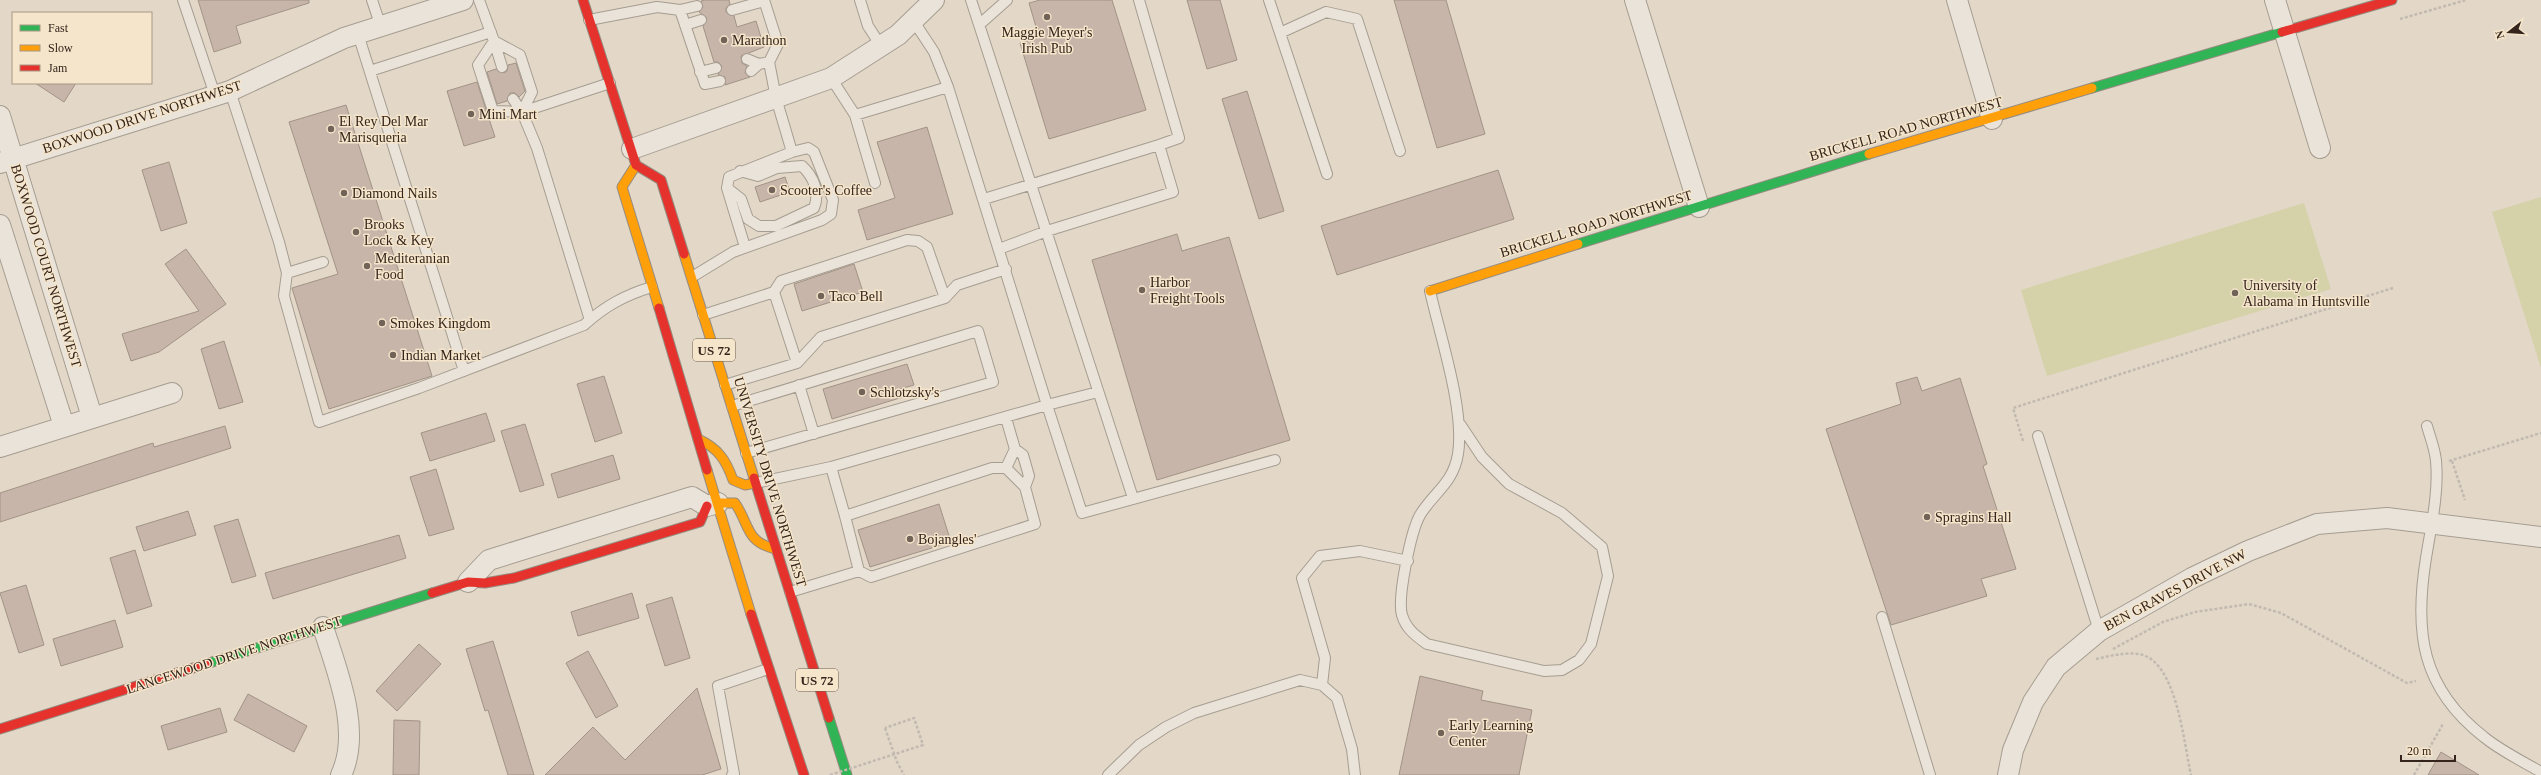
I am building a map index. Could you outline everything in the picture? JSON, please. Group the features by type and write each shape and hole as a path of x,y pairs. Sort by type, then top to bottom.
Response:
{"main road":[{"path":"583,0 634,157"},
{"name":"BRICKELL ROAD NORTHWEST","path":"1430,291 1699,207 2392,0"},
{"name":"UNIVERSITY DRIVE NORTHWEST","path":"634,157 661,180 775,549 790,592 847,775"},
{"name":"US 72","path":"634,157 622,187 698,439 712,505 804,775"},
{"path":"698,439 709,444 724,456 733,480 745,485 755,484"},
{"path":"712,505 735,503 741,510 751,538 756,544 775,549"},
{"name":"LANCEWOOD DRIVE NORTHWEST","path":"0,729 323,626 468,582 485,583 514,578 700,522 712,505"}],"street":[{"name":"BOXWOOD DRIVE NORTHWEST","path":"7,161 142,120 223,93 358,34 381,27 435,4 462,0"},
{"path":"634,157 776,98 831,78 898,35 934,0"},
{"path":"1635,0 1699,207"},
{"path":"1957,0 1992,119"},
{"path":"2275,0 2320,148"},
{"name":"BOXWOOD COURT NORTHWEST","path":"0,116 7,161 92,417"},
{"path":"0,225 64,426"},
{"path":"0,446 172,393"},
{"name":"LANCEWOOD DRIVE NORTHWEST","path":"468,582 489,560 692,497 712,505"},
{"name":"BEN GRAVES DRIVE NW","path":"2008,775 2013,750 2033,702 2056,667 2099,631 2206,571 2248,551 2317,524 2387,518 2541,537"},
{"path":"323,626 347,706 347,761 341,775"}],"lane":[{"path":"183,0 223,93 279,242 287,273 284,296 319,422 464,371 584,326 604,308 629,294 652,287"},
{"path":"372,0 381,27"},
{"path":"480,0 502,67"},
{"path":"732,10 764,0 778,44 764,63 751,71"},
{"path":"860,0 868,26 881,46"},
{"path":"971,0 1032,183 1133,498"},
{"path":"980,24 1007,0"},
{"path":"984,198 1179,138 1139,0"},
{"path":"1269,0 1327,174"},
{"path":"589,20 657,7 680,10 697,6"},
{"path":"680,10 705,84 720,81"},
{"path":"1280,33 1326,12 1358,19 1400,151"},
{"path":"685,25 701,20"},
{"path":"913,20 934,52 948,87 1082,513 1275,460"},
{"path":"358,34 464,371"},
{"path":"370,71 492,36"},
{"path":"492,36 520,55 532,92 522,112"},
{"path":"492,36 478,65 493,111 522,112 610,83"},
{"path":"747,59 764,63"},
{"path":"764,63 792,152"},
{"path":"700,72 716,68"},
{"path":"831,78 855,115 875,183"},
{"path":"855,115 948,87"},
{"path":"513,99 522,112 537,148 590,320"},
{"path":"999,248 1047,231 1173,192 1159,145"},
{"path":"692,277 745,247 822,220 831,214 833,200 814,152 808,148 792,152 740,171 729,177 727,188 745,247"},
{"path":"727,188 740,199 748,219 759,226 776,226 797,218 814,208 818,198 814,182 802,166 777,168 758,176 740,171"},
{"path":"703,315 774,292 780,281 906,240 918,241 927,247 945,298"},
{"path":"287,273 323,262"},
{"path":"725,385 797,363 821,337 945,298 957,285 1006,269"},
{"path":"1430,291 1460,424 1458,455 1452,473 1438,494 1420,514 1413,531 1400,596 1402,615 1411,633 1427,644 1544,672 1562,670 1579,660 1591,644 1608,576 1602,547 1562,513 1509,484 1482,458 1460,424"},
{"path":"774,292 797,363"},
{"path":"732,406 978,331 993,382 746,453"},
{"path":"798,385 814,434"},
{"path":"755,484 830,467 1006,418 1047,405 1098,392"},
{"path":"1006,418 1015,448 1023,455 1029,476 1025,487"},
{"path":"2427,426 2436,460 2432,523 2424,567 2420,623 2426,658 2438,686 2457,713 2484,738 2541,772"},
{"path":"2038,436 2099,631"},
{"path":"1006,468 1015,448"},
{"path":"830,467 859,570 871,577 1035,524 1025,487 1006,468 992,468 845,516"},
{"path":"1322,685 1325,658 1302,578 1320,556 1360,551 1408,561"},
{"path":"790,592 859,570"},
{"path":"1882,617 1930,775"},
{"path":"732,775 734,774 718,686 768,669"},
{"path":"1108,775 1139,745 1166,726 1194,713 1300,680 1322,685 1337,698 1352,749 1355,775"}],"path":[{"path":"2013,408 2393,288"},
{"path":"2436,460 2452,461 2541,433"},
{"path":"2452,461 2465,500"},
{"path":"2113,649 2163,622 2195,612 2249,604 2281,613 2407,683 2416,681"},
{"path":"2091,660 2122,654 2140,654 2159,666 2176,699 2191,775"},
{"path":"830,775 923,745 914,718 885,728 896,762 904,775"},
{"path":"2414,775 2443,724"}],"shaded area":[{"path":"2541,197 2541,368 2492,212"},
{"path":"2304,203 2331,289 2047,376 2021,290"}],"building":[{"path":"198,0 309,0 309,3 236,26 241,43 214,52"},
{"path":"729,0 730,4 726,8 726,12 734,16 737,27 756,21 764,47 741,56 742,63 747,66 745,73 750,77 725,85 725,77 718,75 722,66 718,62 714,62 703,26 707,18 699,12 703,7 701,1"},
{"path":"1040,0 1112,0 1146,110 1049,139 1020,43 1039,37 1029,3"},
{"path":"1187,0 1220,0 1237,60 1207,69"},
{"path":"1394,0 1446,0 1485,134 1437,148"},
{"path":"516,63 525,91 519,97 515,93 510,93 507,101 497,104 487,72 496,69 504,73 507,71 508,65"},
{"name":"Mini Mart","path":"477,82 495,137 464,146 447,91"},
{"path":"37,84 75,84 64,102"},
{"path":"1247,91 1284,211 1259,219 1222,99"},
{"path":"346,105 432,376 329,409 292,288 338,274 289,122"},
{"path":"927,127 953,214 867,240 858,210 895,198 877,142"},
{"path":"169,162 187,223 161,231 142,170"},
{"path":"1498,170 1514,219 1337,275 1321,226"},
{"name":"Scooter's Coffee","path":"785,177 790,192 760,202 755,187"},
{"path":"1177,234 1182,251 1229,237 1290,440 1157,480 1092,260"},
{"path":"186,249 226,304 159,352 131,361 122,334 199,311 165,264"},
{"path":"854,264 863,292 802,311 794,284"},
{"path":"224,341 243,402 219,409 201,349"},
{"path":"907,364 914,385 900,389 903,397 832,419 823,389"},
{"path":"604,376 622,433 595,442 577,384"},
{"name":"Spragins Hall","path":"1917,377 1922,391 1960,378 1987,464 1983,466 2016,569 1981,579 1987,596 1891,625 1826,429 1901,404 1896,383"},
{"path":"486,413 495,441 430,461 421,433"},
{"path":"525,424 544,485 520,492 501,431"},
{"path":"225,426 231,448 0,522 0,493 153,443 154,447"},
{"path":"613,455 620,479 558,498 551,474"},
{"path":"436,469 454,529 429,536 410,477"},
{"path":"939,504 951,542 870,567 858,530"},
{"path":"188,511 196,535 144,551 136,527"},
{"path":"238,519 256,576 232,583 214,526"},
{"path":"399,535 406,558 273,599 265,573"},
{"path":"135,550 152,606 127,614 110,558"},
{"path":"26,585 44,645 19,653 0,593"},
{"path":"632,593 639,618 578,636 571,612"},
{"path":"672,597 690,658 665,666 646,605"},
{"path":"115,620 123,647 61,666 53,639"},
{"path":"493,641 534,775 508,775 488,710 485,711 466,649"},
{"path":"419,644 441,664 397,711 376,691"},
{"path":"588,651 618,706 596,718 566,663"},
{"name":"Early Learning Center","path":"1420,676 1483,691 1481,700 1532,710 1519,775 1399,775"},
{"path":"697,688 721,769 702,775 545,775 593,727 625,760"},
{"path":"248,694 307,726 294,752 234,720"},
{"path":"220,708 227,732 168,750 161,726"},
{"path":"394,720 420,721 419,775 393,775"},
{"path":"2441,752 2479,775 2428,775"}],"traffic: fast":[{"path":"2092,88 2282,32"},
{"path":"1578,244 1869,154"},
{"path":"209,663 432,593"},
{"path":"829,718 847,775"}],"traffic: slow":[{"path":"1869,154 2092,88"},
{"path":"636,165 622,187 659,308"},
{"path":"1430,291 1578,244"},
{"path":"684,254 754,478"},
{"path":"698,439 711,446 720,455 733,480 745,485 755,483"},
{"path":"707,470 751,614"},
{"path":"718,503 735,503 753,537 765,546 775,549"}],"traffic: jam":[{"path":"583,0 636,165 661,180 684,254"},
{"path":"2282,32 2392,0"},
{"path":"659,308 707,470"},
{"path":"754,478 829,718"},
{"path":"432,593 468,582 485,583 514,578 700,522 707,506"},
{"path":"751,614 804,775"},
{"path":"0,729 209,663"}],"place":[{"name":"Maggie Meyer's Irish Pub","path":"1047,17"},
{"name":"Marathon","path":"724,40"},
{"name":"Mini Mart","path":"471,114"},
{"name":"El Rey Del Mar Marisqueria","path":"331,129"},
{"name":"Scooter's Coffee","path":"772,190"},
{"name":"Diamond Nails","path":"344,193"},
{"name":"Brooks Lock & Key","path":"356,232"},
{"name":"Mediteranian Food","path":"367,266"},
{"name":"Harbor Freight Tools","path":"1142,290"},
{"name":"University of Alabama in Huntsville","path":"2235,293"},
{"name":"Taco Bell","path":"821,296"},
{"name":"Smokes Kingdom","path":"382,323"},
{"name":"Indian Market","path":"393,355"},
{"name":"Schlotzsky's","path":"862,392"},
{"name":"Spragins Hall","path":"1927,517"},
{"name":"Bojangles'","path":"910,539"},
{"name":"Early Learning Center","path":"1441,733"}]}
